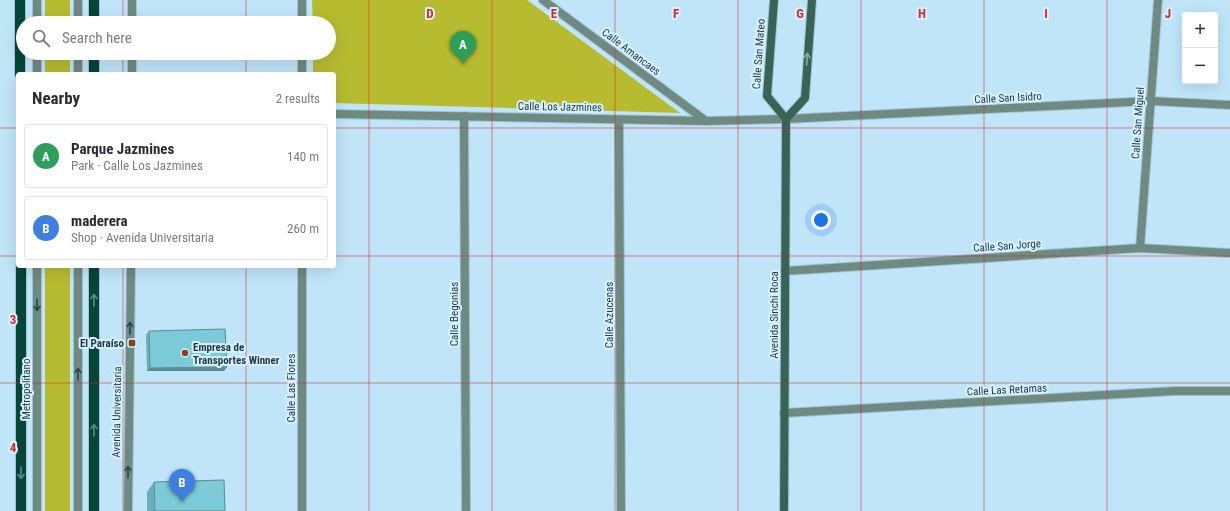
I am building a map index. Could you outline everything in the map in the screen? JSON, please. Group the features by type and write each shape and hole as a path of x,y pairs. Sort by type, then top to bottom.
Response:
{"main road":[{"path":"20,0 20,16"},
{"path":"94,0 94,16"},
{"path":"20,60 20,72"},
{"path":"94,60 94,72"},
{"path":"20,268 21,511"},
{"name":"Avenida Universitaria","path":"94,268 94,511"}],"street":[{"path":"37,0 37,16"},
{"path":"78,0 78,16"},
{"path":"132,0 132,16"},
{"path":"302,0 302,16"},
{"name":"Calle Amancaes","path":"543,0 706,121"},
{"name":"Calle San Mateo","path":"774,0 767,96 786,120"},
{"path":"786,120 804,98 812,0"},
{"name":"Calle San Miguel","path":"1140,248 1158,0"},
{"path":"37,60 37,72"},
{"path":"78,60 78,72"},
{"path":"132,60 132,72"},
{"path":"302,60 302,72"},
{"name":"Calle San Isidro","path":"786,120 1151,101 1230,105"},
{"name":"Calle Los Jazmines","path":"336,114 619,120 786,120"},
{"name":"Calle Begonias","path":"464,116 466,511"},
{"name":"Calle Azucenas","path":"619,120 621,511"},
{"name":"Avenida Sinchi Roca","path":"784,511 786,120"},
{"name":"Calle San Jorge","path":"785,271 1140,248 1230,252"},
{"name":"Metropolitano","path":"37,268 37,511"},
{"path":"78,268 78,511"},
{"name":"Avenida Universitaria","path":"128,511 131,268"},
{"name":"Calle Las Flores","path":"302,268 302,511"},
{"name":"Calle Las Retamas","path":"784,413 1175,391 1230,391"}],"shaded area":[{"path":"45,0 70,0 70,16 45,16"},
{"path":"312,0 527,0 680,113 336,103 336,72 313,72 313,60 336,60 336,16 313,16"},
{"path":"45,60 70,60 70,72 45,72"},
{"path":"45,268 70,268 70,511 45,511"}],"building":[{"name":"Empresa de Transportes Winner","path":"225,329 227,367 150,368 149,331"},
{"path":"224,480 225,511 155,511 154,482"}],"place":[{"name":"Parque Jazmines","path":"463,64"},
{"name":"El Paraíso","path":"132,343"},
{"name":"Empresa de Transportes Winner","path":"185,353"},
{"name":"maderera","path":"182,502"}]}
